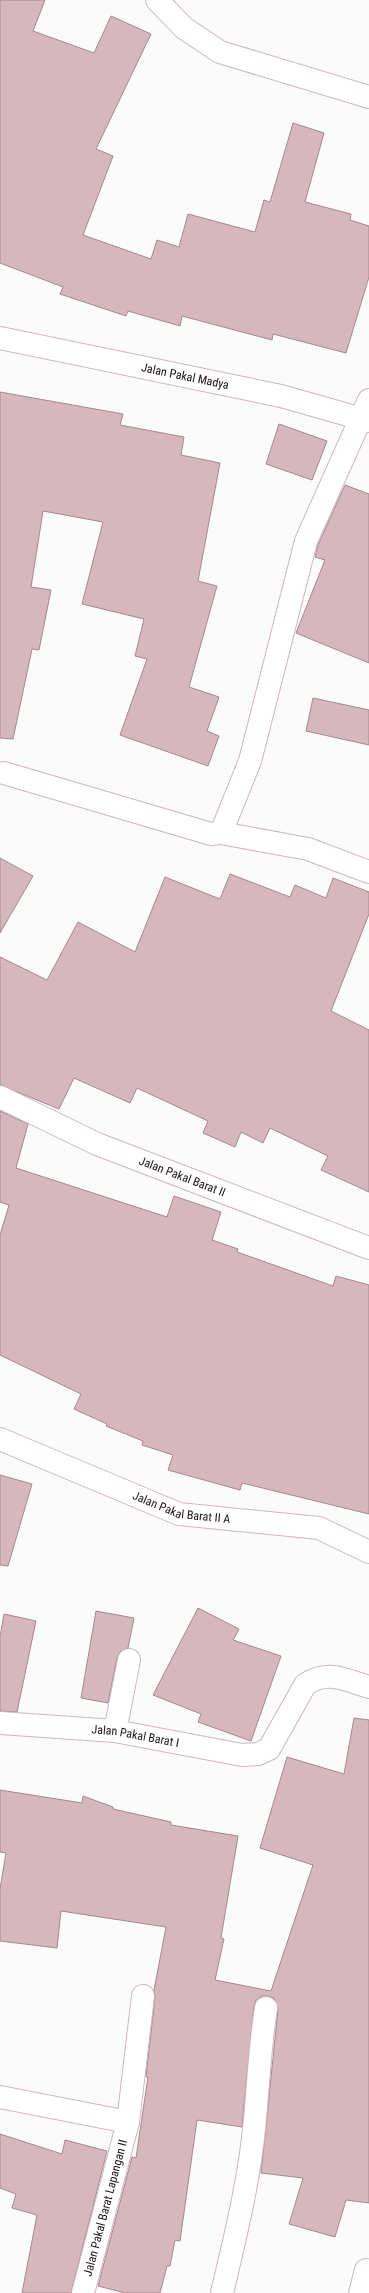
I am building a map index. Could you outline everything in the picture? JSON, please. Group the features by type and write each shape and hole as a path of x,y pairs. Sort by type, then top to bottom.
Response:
{"street":[{"path":"156,0 184,28 220,52 369,97"},
{"name":"Jalan Pakal Madya","path":"0,338 367,413"},
{"path":"221,833 250,761 306,541 367,413"},
{"path":"4,773 211,834 221,833 308,848 369,872"},
{"name":"Jalan Pakal Barat II","path":"0,1097 97,1144 369,1248"},
{"name":"Jalan Pakal Barat II A","path":"0,1439 179,1514 319,1528 369,1552"},
{"path":"115,1731 128,1660"},
{"name":"Jalan Pakal Barat I","path":"0,1723 115,1731 242,1755 258,1754 269,1749 305,1685 315,1678 327,1675 369,1687"},
{"name":"Jalan Pakal Barat Lapangan II","path":"83,2293 128,2122 143,1996"},
{"path":"222,2293 238,2228 253,2140 261,2040 266,2008"},
{"name":"Jalan Pakal Barat Lapangan II","path":"0,2097 128,2122"},
{"path":"360,2293 366,2270"}],"building":[{"path":"0,0 45,0 33,31 94,53 111,16 151,34 96,149 113,156 83,235 151,259 157,240 179,247 188,214 255,232 264,200 270,202 293,123 324,133 305,202 351,214 350,220 369,226 369,277 346,353 273,334 272,340 182,316 180,326 128,311 126,316 60,294 63,287 0,263"},
{"path":"0,392 123,414 120,425 184,437 181,455 220,463 198,581 217,586 189,687 219,697 207,731 219,736 208,766 120,735 147,659 135,656 144,619 82,604 103,522 43,511 31,587 51,590 39,650 32,649 13,739 0,738"},
{"path":"279,424 327,441 312,480 266,464"},
{"path":"345,485 369,494 369,663 296,633 325,560 315,557 318,545"},
{"path":"313,698 369,710 369,745 306,731"},
{"path":"0,858 33,876 0,933"},
{"path":"230,874 290,897 295,885 326,898 333,878 369,892 369,914 331,1011 369,1030 369,1192 321,1170 328,1156 270,1128 263,1143 241,1132 235,1147 203,1133 208,1121 137,1088 130,1103 74,1078 59,1109 0,1085 0,957 47,980 78,922 135,952 165,877 220,899"},
{"path":"0,1111 28,1124 16,1168 167,1217 174,1196 221,1212 212,1240 238,1249 237,1252 333,1286 336,1276 369,1285 369,1514 242,1483 240,1490 168,1470 173,1455 142,1445 143,1441 106,1426 107,1424 74,1409 81,1394 0,1355 0,1235 9,1205 0,1202"},
{"path":"0,1475 32,1484 8,1566 0,1565"},
{"path":"198,1608 239,1629 233,1640 281,1656 251,1741 198,1722 201,1714 153,1695"},
{"path":"96,1611 134,1618 128,1648 120,1652 117,1658 108,1703 81,1698"},
{"path":"4,1614 36,1621 17,1712 0,1711 0,1637"},
{"path":"354,1718 369,1720 369,2203 346,2200 335,2237 289,2224 303,2178 261,2173 278,2010 274,1998 262,1996 256,2000 254,2006 242,2127 197,2120 180,2241 175,2240 170,2266 167,2266 160,2293 125,2293 98,2286 132,2157 136,2158 148,2077 146,2077 155,1997 154,1990 166,1927 61,1911 57,1948 0,1941 0,1889 6,1853 0,1852 0,1790 82,1803 83,1796 113,1807 113,1809 171,1822 171,1825 238,1836 221,1938 224,1939 215,1980 271,1991 313,1865 260,1848 287,1757 344,1774"},
{"path":"0,2134 62,2154 65,2140 107,2151 71,2293 22,2293 37,2215 12,2208 16,2194 0,2188"}]}
